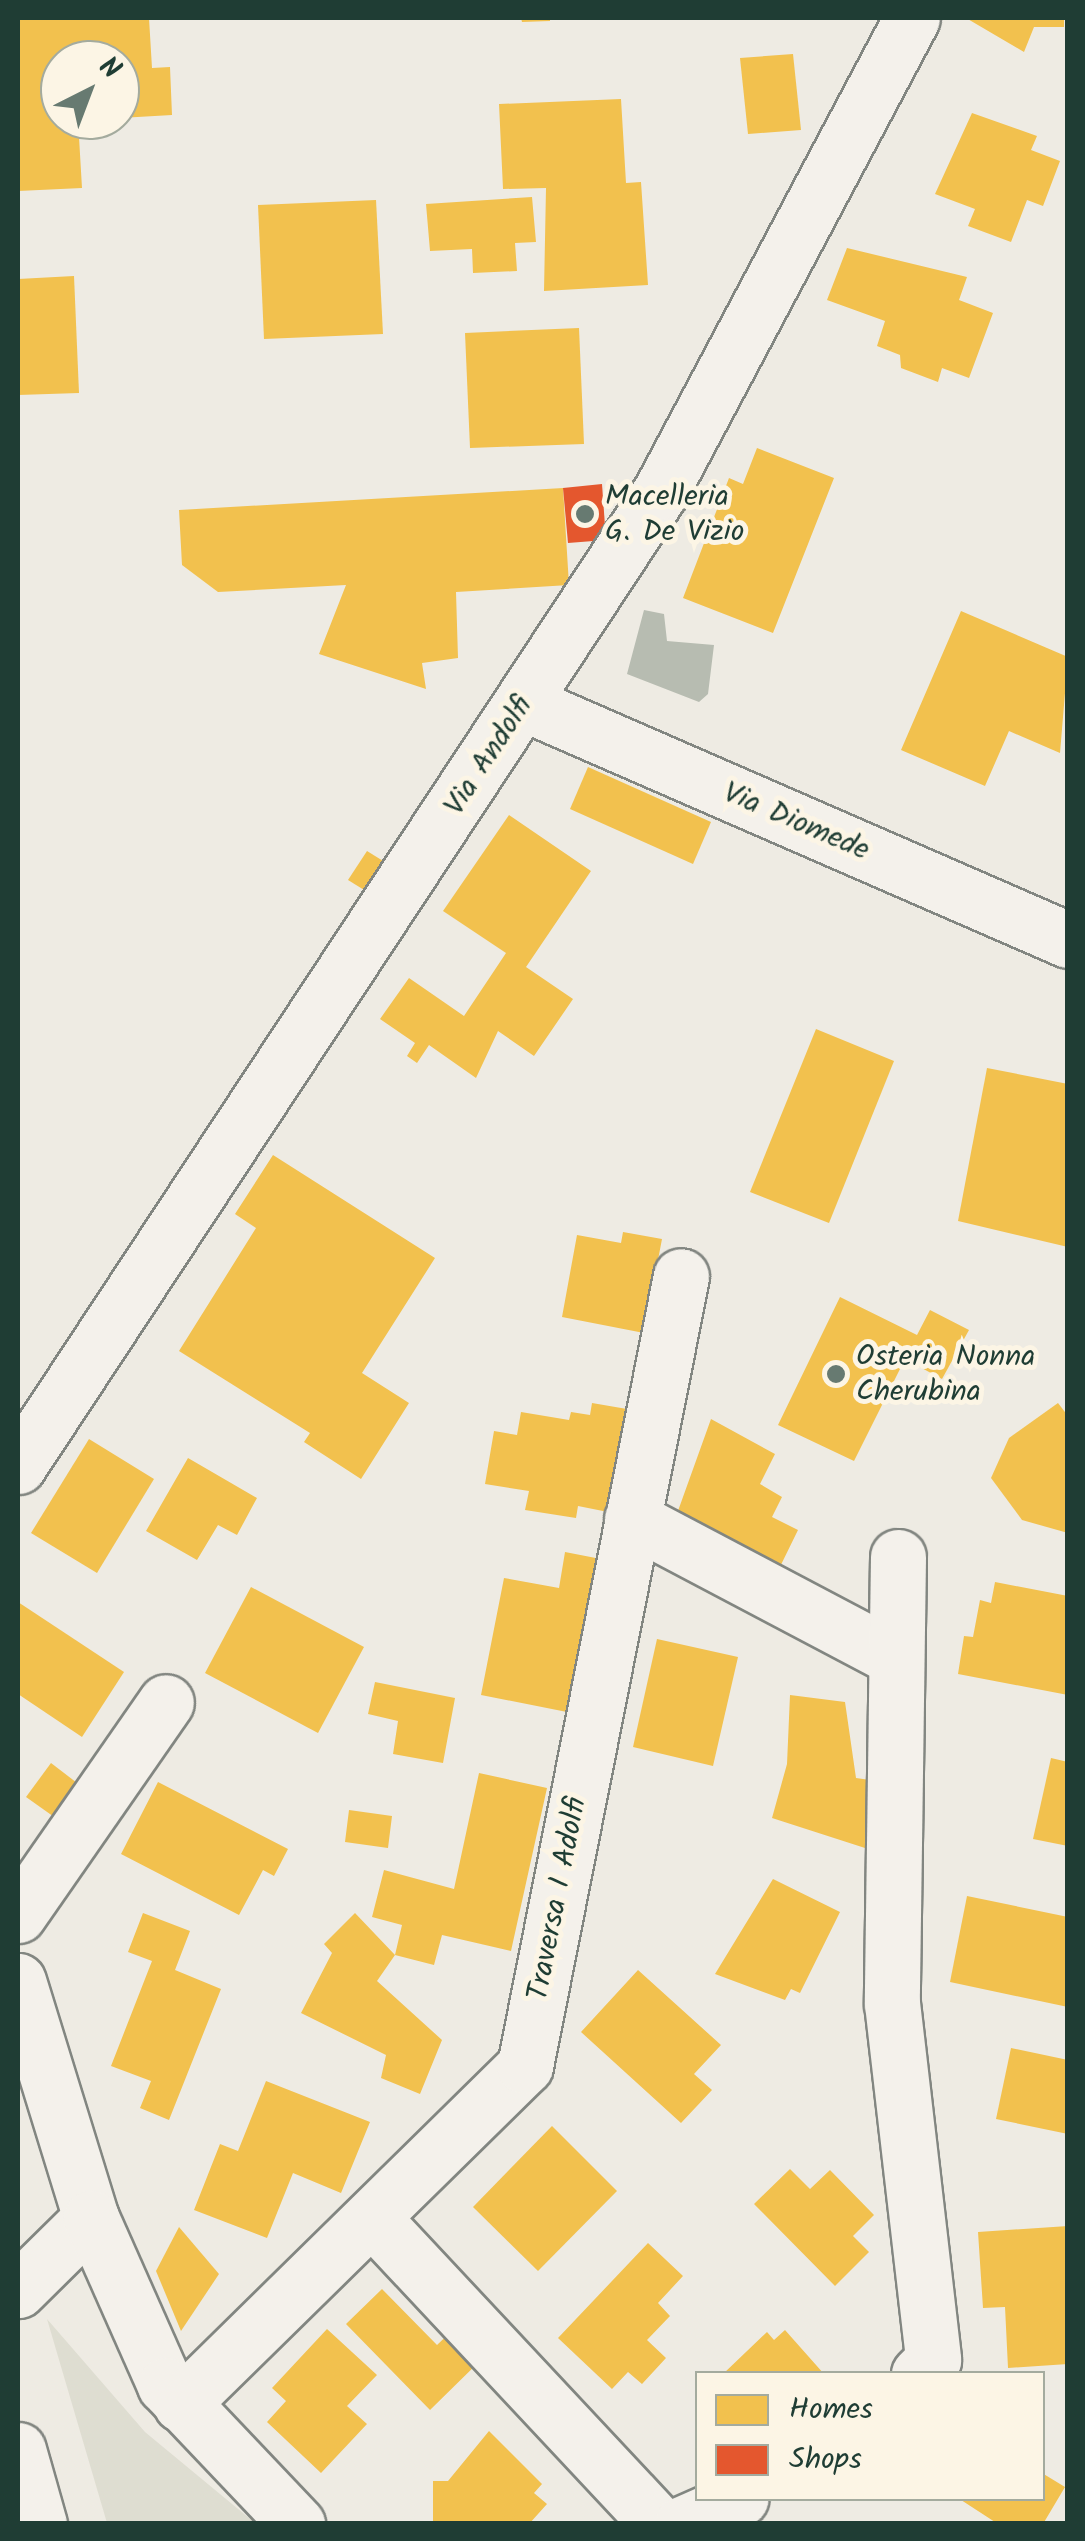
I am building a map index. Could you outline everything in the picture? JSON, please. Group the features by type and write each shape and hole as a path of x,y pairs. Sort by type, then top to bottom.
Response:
{"main road":[{"name":"Via Andolfi","path":"21,1455 524,704 711,405 912,18"},
{"name":"Via Diomede","path":"524,704 1068,940"},
{"name":"Traversa I Adolfi","path":"181,2404 525,2066 680,1276"},
{"path":"632,1520 896,1658"},
{"path":"898,1557 892,2003 934,2360 922,2371"},
{"path":"18,1915 166,1702"},
{"path":"18,1981 91,2218 146,2348 181,2404 297,2524"},
{"path":"32,2278 91,2218"},
{"path":"372,2218 658,2524"},
{"path":"18,2450 39,2524"},
{"path":"682,2524 734,2501"}],"shaded area":[{"path":"644,610 664,614 667,641 714,645 708,694 699,702 627,674"},
{"path":"47,2319 145,2432 255,2523 107,2523"}],"building: Homes":[{"path":"18,18 149,18 152,68 170,67 172,115 140,117 140,40 40,40 40,140 79,140 82,188 18,191"},
{"path":"521,18 550,18 550,21 522,22"},
{"path":"966,18 1064,18 1064,27 1034,27 1024,52"},
{"path":"793,54 801,130 748,134 740,58"},
{"path":"621,99 626,183 641,182 648,285 544,291 546,188 503,189 499,104"},
{"path":"972,113 1037,136 1031,150 1060,161 1043,206 1027,200 1011,242 968,226 975,209 935,194"},
{"path":"532,197 536,242 515,243 517,271 473,273 472,249 430,251 426,204"},
{"path":"376,200 383,334 264,339 258,205"},
{"path":"847,248 967,277 959,300 993,313 969,378 942,368 938,382 901,368 900,355 877,346 885,321 827,300"},
{"path":"74,276 79,393 18,395 18,279"},
{"path":"579,328 584,444 470,448 465,333"},
{"path":"757,448 834,478 773,633 683,598 729,478 743,484"},
{"path":"563,488 569,585 456,592 458,658 422,663 426,689 319,654 346,585 218,592 182,565 179,510"},
{"path":"961,611 1068,657 1060,753 1009,731 985,786 901,750"},
{"path":"588,767 711,822 693,864 570,809"},
{"path":"509,815 591,871 526,967 573,999 534,1056 498,1031 476,1078 429,1045 417,1063 407,1056 415,1043 380,1019 409,978 464,1016 506,953 443,911"},
{"path":"367,851 388,864 369,893 348,880"},
{"path":"816,1029 894,1061 829,1223 750,1192"},
{"path":"987,1068 1068,1084 1068,1247 958,1221"},
{"path":"273,1155 435,1258 362,1373 409,1403 361,1479 304,1442 310,1433 179,1351 256,1228 235,1214"},
{"path":"623,1232 662,1239 644,1333 562,1317 577,1235 621,1243"},
{"path":"840,1297 917,1335 930,1310 969,1330 942,1379 905,1359 854,1461 778,1425"},
{"path":"592,1403 627,1409 608,1512 578,1506 576,1518 525,1510 529,1491 485,1484 494,1431 517,1435 521,1412 569,1420 571,1412 590,1415"},
{"path":"1058,1403 1068,1416 1068,1533 1022,1520 991,1478 1009,1438"},
{"path":"711,1419 775,1454 760,1484 782,1497 772,1517 798,1530 775,1577 674,1522"},
{"path":"89,1439 154,1479 97,1573 31,1533"},
{"path":"188,1458 257,1498 237,1535 218,1525 197,1560 146,1531"},
{"path":"565,1552 606,1560 577,1714 481,1695 504,1578 559,1588"},
{"path":"995,1582 1068,1596 1068,1695 958,1674 964,1636 973,1637 980,1600 991,1603"},
{"path":"251,1587 364,1647 318,1733 205,1673"},
{"path":"18,1602 124,1672 82,1737 18,1694"},
{"path":"657,1639 738,1657 713,1766 633,1747"},
{"path":"375,1682 455,1698 443,1763 393,1754 398,1721 368,1714"},
{"path":"790,1695 845,1702 856,1778 870,1780 865,1848 772,1818 787,1764"},
{"path":"1051,1758 1068,1762 1068,1846 1033,1839"},
{"path":"51,1763 81,1786 57,1819 26,1797"},
{"path":"479,1773 547,1788 511,1951 442,1935 434,1965 395,1955 402,1925 372,1917 384,1870 454,1889"},
{"path":"158,1782 288,1849 274,1876 263,1870 239,1915 121,1854"},
{"path":"349,1810 392,1816 388,1848 345,1842"},
{"path":"773,1879 840,1912 800,1993 791,1989 785,2000 715,1974"},
{"path":"967,1896 1068,1917 1068,2007 950,1982"},
{"path":"143,1913 190,1931 175,1970 221,1989 169,2120 140,2108 151,2081 111,2066 152,1961 128,1952"},
{"path":"355,1913 395,1955 377,1981 442,2040 420,2094 381,2078 386,2055 301,2013 332,1953 324,1944"},
{"path":"638,1970 721,2045 694,2074 712,2090 681,2123 581,2032"},
{"path":"1011,2048 1068,2060 1068,2134 996,2119"},
{"path":"266,2081 370,2122 341,2193 293,2173 267,2238 194,2210 220,2144 238,2151"},
{"path":"552,2126 617,2191 538,2271 473,2207"},
{"path":"790,2169 810,2189 830,2170 874,2215 853,2236 869,2252 835,2286 754,2204"},
{"path":"1068,2226 1068,2364 1008,2368 1005,2307 983,2308 978,2232"},
{"path":"179,2227 219,2274 181,2331 156,2271"},
{"path":"648,2243 683,2276 658,2303 670,2316 647,2340 666,2358 642,2384 628,2372 612,2389 558,2338"},
{"path":"382,2289 437,2345 457,2326 486,2355 430,2410 346,2324"},
{"path":"327,2329 377,2375 347,2406 367,2424 321,2473 267,2422 286,2401 272,2388"},
{"path":"785,2330 821,2371 726,2371 767,2332 774,2340"},
{"path":"489,2431 542,2484 534,2493 547,2504 529,2524 433,2522 433,2481 448,2481"},
{"path":"1045,2475 1065,2487 1043,2524 998,2524 963,2501 1045,2501"}],"building: Shops":[{"name":"Macelleria G. De Vizio","path":"602,484 606,540 568,543 563,488"}],"place":[{"name":"Macelleria G. De Vizio","path":"585,514"},
{"name":"Osteria Nonna Cherubina","path":"836,1374"}]}
